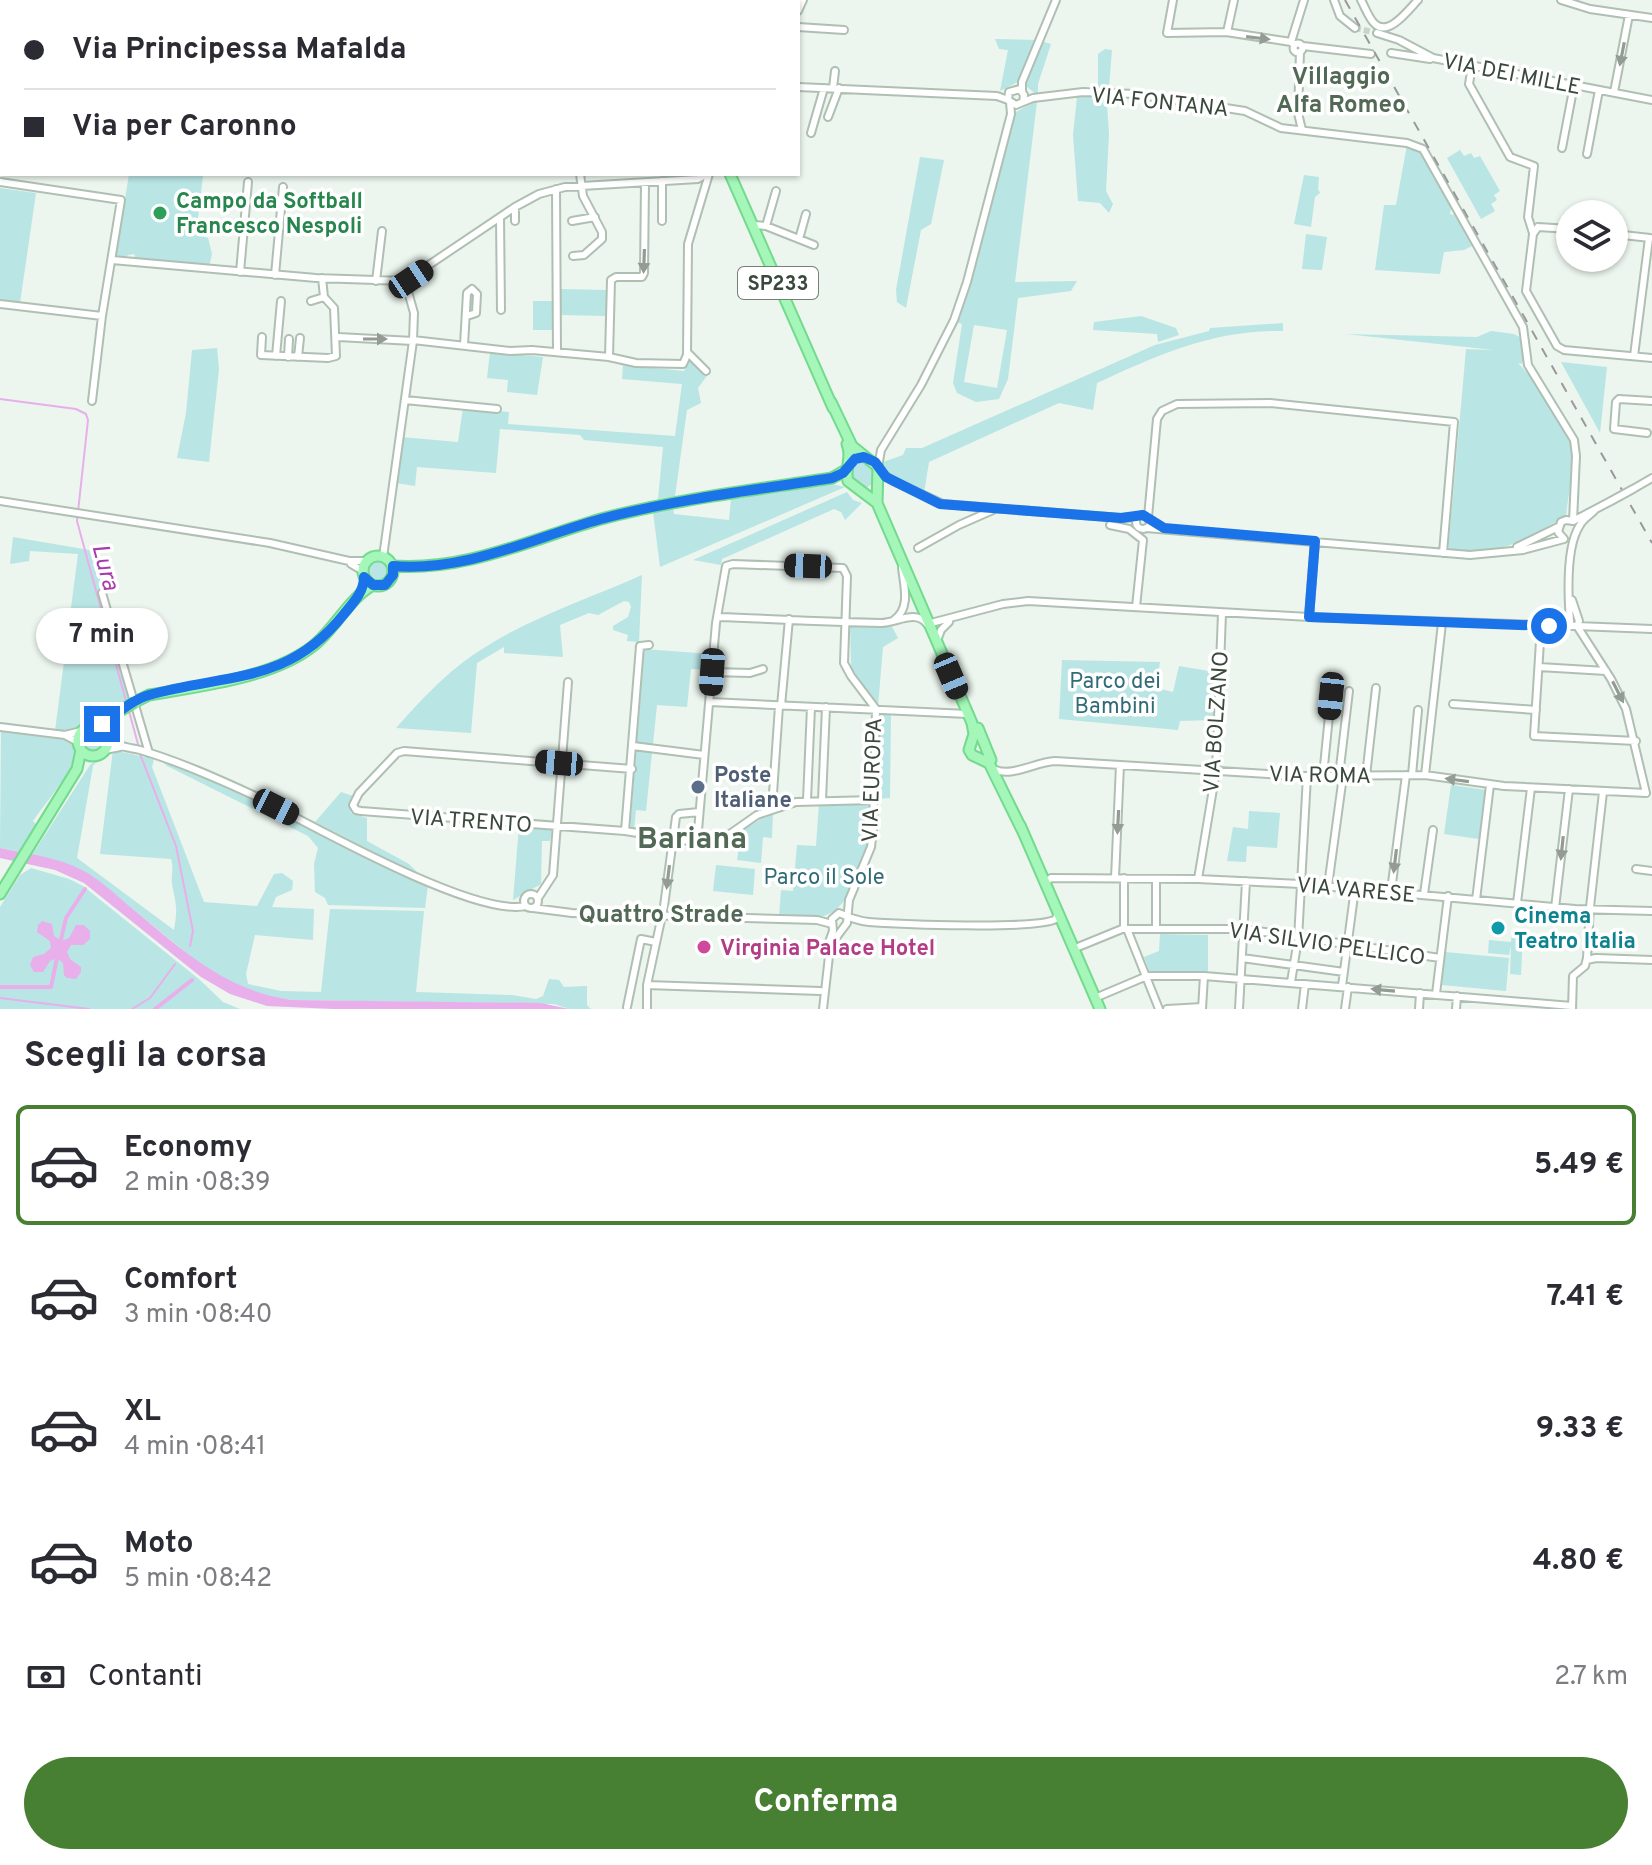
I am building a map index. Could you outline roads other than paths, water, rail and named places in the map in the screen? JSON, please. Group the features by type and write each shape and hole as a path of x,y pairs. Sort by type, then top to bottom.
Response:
{"main road":[{"name":"SP233","path":"731,176 831,402"},
{"path":"831,402 852,446 878,469 877,503 929,619 977,740"},
{"path":"831,402 849,448 848,471 852,487 877,503"},
{"path":"393,570 471,561 602,519 658,506 832,478 865,458"},
{"path":"861,491 869,490 876,484"},
{"path":"357,598 365,569 374,556 383,557 393,570"},
{"path":"365,569 373,585"},
{"path":"77,769 81,731 97,726 135,702 157,694 276,668 324,637 357,598 373,585 385,585 393,570"},
{"path":"936,637 977,726 977,740 969,747 970,753 983,754 996,770 1100,1009"},
{"path":"0,894 77,769 105,750 108,724 118,713"},
{"path":"97,726 108,736"},
{"path":"977,740 986,744 983,754"},
{"path":"79,746 92,756"},
{"path":"983,754 1022,830"}],"street":[{"path":"1056,0 1022,82 1009,101 1011,114 954,320 921,385 881,450 878,469 893,481 940,504 1143,519 1164,528"},
{"path":"1173,0 1167,33 1227,32 1297,46 1371,54"},
{"path":"1227,32 1234,0"},
{"path":"1302,0 1297,46 1298,113 1302,130"},
{"path":"1334,0 1344,21 1355,28"},
{"path":"1361,0 1374,23 1384,27 1390,26 1418,0"},
{"path":"1565,1 1652,18"},
{"path":"1614,92 1629,15"},
{"path":"800,27 844,30"},
{"name":"VIA DEI MILLE","path":"1377,33 1393,37 1433,58 1652,100"},
{"path":"1391,53 1433,58"},
{"path":"1472,66 1469,84 1508,153 1512,159 1534,166 1529,221 1533,234 1526,291 1555,344 1564,350 1652,358"},
{"path":"828,117 836,88 835,71"},
{"path":"1562,148 1574,85"},
{"path":"800,87 997,96 1017,91 1033,98"},
{"path":"811,133 824,88"},
{"path":"1587,154 1599,90"},
{"path":"1017,91 1020,103"},
{"name":"VIA FONTANA","path":"1020,103 1033,98 1097,91 1135,94 1241,110 1281,128 1407,143 1423,149 1524,331 1530,369 1574,440 1573,523"},
{"path":"997,96 1020,103"},
{"path":"1011,114 1020,103"},
{"path":"573,256 584,255 601,242 602,232 583,196 580,176"},
{"path":"624,176 624,184"},
{"path":"112,260 275,275 405,281 539,194 582,186 645,183 672,177 700,179 705,176"},
{"path":"338,337 557,352 636,363 683,364 687,352 688,244 707,176"},
{"path":"662,181 662,221"},
{"path":"0,182 120,199 92,401"},
{"path":"240,272 248,182"},
{"path":"609,357 611,280 614,277 642,277 644,273 645,183"},
{"path":"275,275 283,187"},
{"path":"556,189 557,352"},
{"path":"766,226 776,191"},
{"path":"515,207 515,221"},
{"path":"799,239 806,214"},
{"path":"500,217 501,310"},
{"path":"572,221 595,217"},
{"path":"1529,221 1538,227"},
{"path":"753,225 766,226 814,245"},
{"path":"1533,234 1544,225 1556,227"},
{"path":"376,281 382,231"},
{"path":"1628,236 1650,238 1634,356"},
{"path":"262,337 261,355 335,357 338,337 334,308 324,297 322,278"},
{"path":"383,557 413,341 414,313 405,281"},
{"path":"311,301 324,297"},
{"path":"276,356 281,301"},
{"path":"0,304 102,316"},
{"path":"464,345 467,316"},
{"path":"298,357 300,338"},
{"path":"288,357 289,339"},
{"path":"687,352 706,371"},
{"path":"1647,433 1614,429 1616,402 1619,399 1652,401"},
{"path":"405,400 497,409"},
{"path":"1443,553 1454,422 1270,403 1177,404 1162,411 1157,419 1148,501 1143,519 1146,528 1164,528 1443,553 1470,555 1523,550 1569,538"},
{"path":"865,458 879,447 895,426"},
{"path":"1649,795 1622,700 1572,623 1569,538 1573,523 1652,478"},
{"path":"876,484 893,481"},
{"path":"0,501 270,543 365,569"},
{"path":"918,548 997,508"},
{"path":"1494,553 1520,547 1558,527 1563,520 1573,523"},
{"path":"1110,525 1129,529 1143,540 1136,607"},
{"path":"1558,527 1559,535 1569,538"},
{"path":"1309,617 1315,541"},
{"path":"889,622 901,615 905,603 900,557"},
{"name":"VIA EUROPA","path":"719,617 724,570 729,564 845,569 845,666 876,709 871,847 849,900 844,927"},
{"path":"102,593 146,752"},
{"path":"929,619 956,618 993,606 1020,602 1442,623 1541,626 1572,623 1591,627 1652,629"},
{"name":"VIA BOLZANO","path":"1198,879 1216,771 1222,613"},
{"path":"874,800 807,800 772,808 727,836 697,842 719,617 889,622 912,616 920,617 936,637 943,627 956,618"},
{"path":"772,808 789,619"},
{"path":"1425,775 1442,623"},
{"path":"1541,626 1534,736 1636,741"},
{"path":"625,831 640,646 649,645"},
{"path":"1539,667 1606,671"},
{"path":"712,672 750,673 763,669"},
{"path":"532,901 553,875 568,682"},
{"path":"1366,776 1376,688"},
{"path":"1328,886 1349,691"},
{"path":"1323,776 1331,696"},
{"path":"710,702 968,714"},
{"path":"1453,704 1536,710"},
{"path":"807,800 811,707"},
{"path":"822,800 826,707"},
{"path":"1391,891 1418,710"},
{"path":"0,727 65,735 81,731"},
{"path":"65,735 79,746"},
{"path":"108,736 113,743 146,752 240,789 440,887 471,899 505,906 532,901 553,911 817,920 837,929 869,922"},
{"path":"633,746 704,755"},
{"path":"105,750 124,747"},
{"name":"VIA TRENTO","path":"562,763 404,751 397,753 359,793 354,808 625,831 697,842"},
{"name":"VIA ROMA","path":"996,770 1005,774 1014,773 1051,761 1307,776 1425,775 1490,785 1649,795"},
{"path":"562,763 632,769"},
{"path":"1120,765 1119,878 1126,929 1159,1009"},
{"path":"1291,982 1298,937 1307,776"},
{"path":"1476,900 1490,785"},
{"path":"1517,903 1531,788"},
{"path":"1555,908 1569,789"},
{"path":"1095,998 1144,977 1204,976 1572,1007 1573,976 1585,966 1587,956 1603,792"},
{"path":"647,1009 647,985 662,915 677,815 699,812"},
{"path":"1424,894 1433,830"},
{"path":"1636,869 1652,871"},
{"name":"VIA VARESE","path":"1044,883 1060,879 1119,878 1246,881 1391,891 1555,908 1652,911"},
{"path":"1156,879 1156,929"},
{"path":"1239,1009 1246,881"},
{"path":"1345,1009 1344,972 1355,888"},
{"path":"1436,994 1448,896"},
{"name":"VIA EUROPA","path":"835,915 849,900"},
{"path":"817,920 835,915 869,922 1031,924 1050,922 1057,915"},
{"path":"821,1009 820,991 835,915"},
{"path":"821,1009 832,946 844,927"},
{"name":"VIA SILVIO PELLICO","path":"1073,949 1126,929 1244,929 1440,958"},
{"path":"627,1007 641,939 656,942"},
{"path":"1587,956 1652,960"},
{"path":"1242,958 1344,972"},
{"path":"1167,1009 1202,1008 1204,976"},
{"path":"1302,1009 1305,984"},
{"path":"647,985 820,991"},
{"path":"1419,1009 1420,993"},
{"path":"1456,1009 1457,996"},
{"path":"1498,1009 1499,1000"}],"waterway":[{"name":"Lura","path":"0,399 76,409 86,414 88,420 77,521 126,701"},
{"name":"Lura","path":"129,711 139,748"},
{"name":"Lura","path":"140,754 176,846 193,931 190,946"},
{"path":"60,944 66,918 85,889"},
{"path":"0,987 51,987 58,953"},
{"name":"Lura","path":"132,1009 150,998 175,964"},
{"path":"155,1009 192,980"},
{"name":"Lura","path":"0,998 89,1009"}],"tunnel":[{"path":"1355,28 1377,33"}],"railway":[{"path":"1345,0 1652,543"}],"place":[{"name":"Campo da Softball Francesco Nespoli","path":"160,213"},
{"name":"Poste Italiane","path":"698,787"},
{"name":"Cinema Teatro Italia","path":"1498,928"},
{"name":"Virginia Palace Hotel","path":"704,947"}],"district":[{"name":"Villaggio Alfa Romeo","path":"1341,90"},
{"name":"Bariana","path":"692,838"},
{"name":"Quattro Strade","path":"661,914"}],"park label":[{"name":"Parco dei Bambini","path":"1115,692"},
{"name":"Parco il Sole","path":"824,876"}]}
